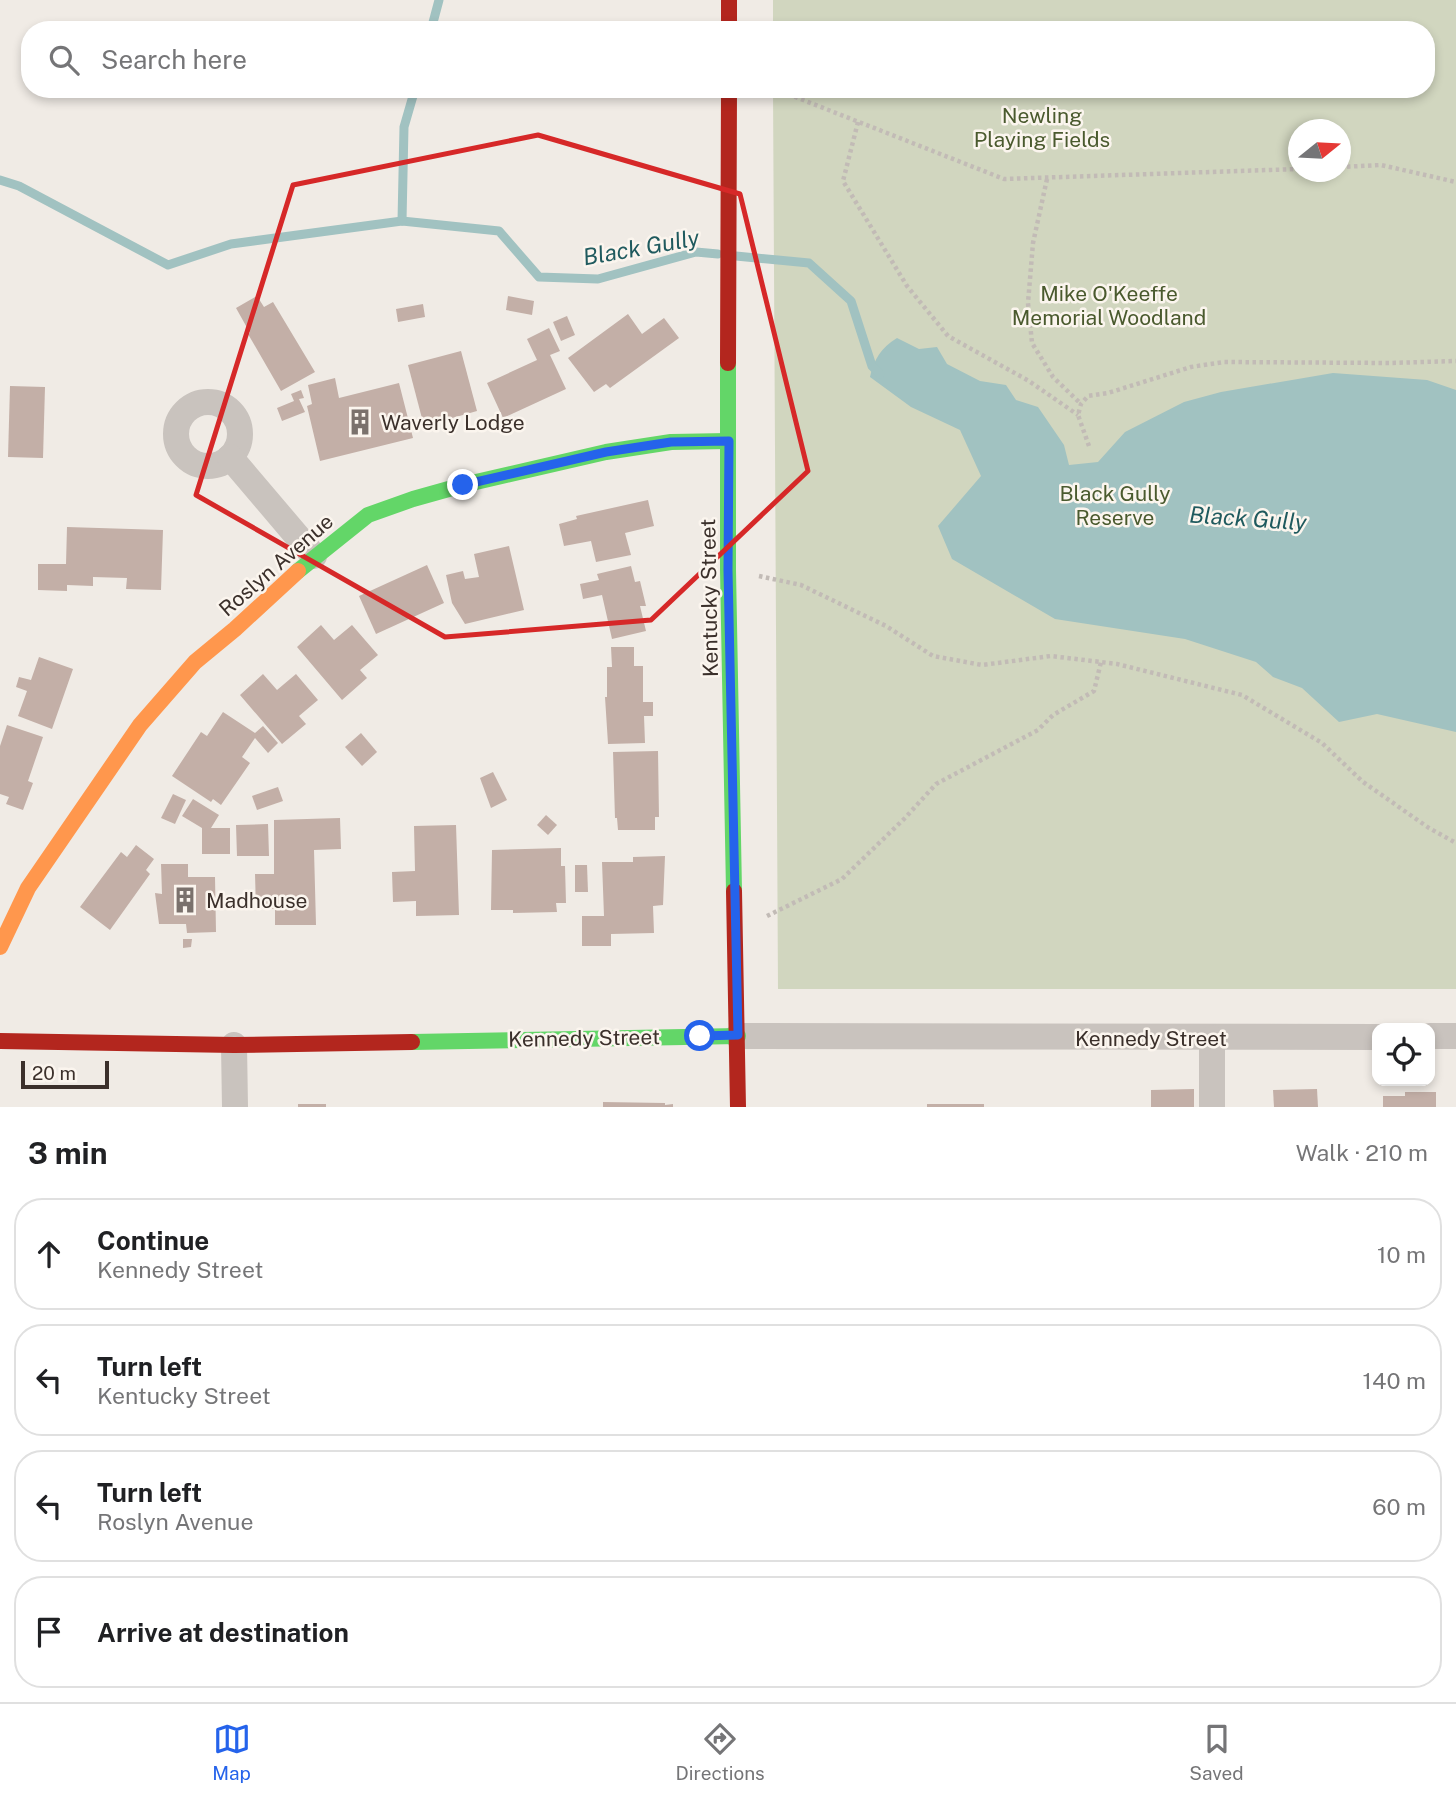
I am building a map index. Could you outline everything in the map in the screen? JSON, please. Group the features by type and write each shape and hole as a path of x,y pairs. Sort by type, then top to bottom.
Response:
{"street":[{"path":"729,0 729,21"},
{"name":"Kentucky Street","path":"729,98 729,584 738,1107"},
{"name":"Roslyn Avenue","path":"0,947 28,888 140,725 195,662 314,556 368,515 463,485 606,452 671,442 729,441"},
{"path":"230,457 314,556"},
{"name":"Kennedy Street","path":"0,1041 234,1045 738,1035 1372,1037"},
{"path":"1435,1037 1456,1036"},
{"path":"1212,1038 1212,1107"},
{"path":"234,1045 235,1107"}],"path":[{"path":"798,98 1004,179 1288,169"},
{"path":"858,122 843,181 907,286 948,336 1029,381 1078,415"},
{"path":"1351,166 1381,165 1456,182"},
{"path":"1047,179 1033,243 1028,303 1032,343 1053,377 1081,404"},
{"path":"1089,446 1078,415 1081,404 1088,396 1130,387 1191,367 1224,362 1390,363 1456,360"},
{"path":"762,577 801,585 887,626 933,656 982,665 1051,656 1117,664 1242,695 1322,743 1363,782 1429,828 1456,843"},
{"path":"764,917 842,879 936,784 1038,730 1053,715 1094,691 1101,662"}],"highlighted area":[{"path":"538,135 740,194 808,471 651,620 445,637 196,495 293,185"}],"green space":[{"name":"Black Gully Reserve","path":"773,0 1456,0 1456,989 778,989 773,98 1435,98 1435,21 773,21"}],"water":[{"path":"897,338 919,349 937,347 947,364 980,381 1006,385 1016,400 1038,407 1064,445 1069,465 1098,462 1125,432 1184,402 1221,392 1333,373 1427,380 1456,390 1456,732 1377,714 1339,722 1302,688 1273,677 1256,662 1185,639 1055,619 952,559 938,526 981,476 960,430 911,407 870,377 879,354"}],"building":[{"path":"257,296 264,307 273,302 315,372 281,391 236,308"},
{"path":"508,296 534,301 532,315 506,310"},
{"path":"423,304 425,317 398,322 396,309"},
{"path":"628,314 642,334 664,318 679,338 610,388 606,384 594,392 568,358"},
{"path":"567,316 575,335 561,341 553,322"},
{"path":"549,328 560,351 550,355 566,389 503,418 487,383 537,360 527,339"},
{"path":"461,351 477,411 424,426 408,365"},
{"name":"Waverly Lodge","path":"335,378 339,398 399,383 413,438 320,461 307,406 312,404 308,385"},
{"path":"10,386 45,387 43,458 8,457"},
{"path":"301,390 304,398 299,399 305,412 282,421 277,408 294,401 291,394"},
{"path":"648,500 654,526 625,533 631,555 596,562 591,541 564,546 559,524 577,519 576,516"},
{"path":"67,527 163,530 161,590 126,589 127,578 93,577 93,586 67,585 67,591 38,590 38,564 66,564"},
{"path":"509,546 524,610 465,624 452,603 446,575 463,571 465,579 479,577 474,554"},
{"path":"427,565 444,603 376,634 359,596"},
{"path":"631,566 635,582 640,581 646,606 640,606 646,631 612,639 602,595 583,599 580,584 599,580 597,574"},
{"path":"321,625 334,640 352,625 378,655 360,670 367,678 342,700 297,647"},
{"path":"611,647 634,647 634,666 643,666 643,702 653,702 653,716 644,716 645,743 608,744 605,697 607,667 612,667"},
{"path":"39,657 73,669 52,729 18,716 27,691 16,687 19,677 31,680"},
{"path":"263,674 277,690 296,674 318,700 299,716 306,724 282,744 240,695"},
{"path":"223,712 255,733 263,726 278,743 268,753 255,738 242,757 250,763 221,805 213,799 211,802 172,776 201,732 207,736"},
{"path":"7,725 43,737 28,781 33,783 23,810 6,804 9,797 0,794 0,746"},
{"path":"361,733 377,752 362,766 345,747"},
{"path":"658,751 659,817 655,817 655,830 618,830 615,818 613,752"},
{"path":"493,772 507,800 491,808 480,778"},
{"path":"278,787 283,801 257,810 252,796"},
{"path":"173,794 186,800 175,824 161,818"},
{"path":"193,799 219,815 211,828 230,828 230,854 202,854 202,828 182,816"},
{"path":"546,815 557,825 548,835 537,825"},
{"path":"340,818 341,849 314,850 316,925 275,925 275,909 256,909 255,874 274,874 274,820"},
{"path":"268,824 269,856 237,856 236,825"},
{"path":"456,825 459,915 416,916 416,901 393,902 392,872 415,871 414,826"},
{"path":"136,845 154,859 146,870 150,874 110,930 80,907 121,852 127,857"},
{"path":"561,848 561,866 565,866 566,903 556,903 557,912 513,913 513,910 491,910 492,850"},
{"path":"665,856 663,905 653,906 654,933 611,934 611,946 582,946 582,916 604,916 602,862 633,862 633,857"},
{"name":"Madhouse","path":"161,864 188,864 188,877 215,877 216,932 187,933 186,924 159,924 155,893 162,894"},
{"path":"575,865 587,865 588,892 575,892"},
{"path":"183,939 192,939 191,947 183,948"},
{"path":"1194,1089 1194,1107 1151,1107 1151,1090"},
{"path":"1317,1089 1318,1107 1274,1107 1273,1090"},
{"path":"1405,1092 1436,1092 1436,1107 1383,1107 1383,1096 1405,1096"},
{"path":"603,1102 665,1103 673,1104 673,1107 603,1107"},
{"path":"298,1104 326,1104 326,1107 298,1107"},
{"path":"927,1104 984,1104 984,1107 927,1107"}],"waterway":[{"path":"433,21 439,0"},
{"path":"402,221 404,127 412,98"},
{"path":"0,180 19,186 168,265 231,244 402,221 499,231 539,277 598,279 696,252 718,254"},
{"name":"Black Gully","path":"736,256 809,263 851,301 872,366 880,374"}],"traffic: fast":[{"path":"728,363 728,570 734,891"},
{"path":"298,571 368,515 413,499 606,452 671,442 728,441"},
{"path":"412,1042 738,1036"}],"traffic: slow":[{"path":"0,947 28,888 140,725 195,662 298,571"}],"traffic: jam":[{"path":"729,0 729,21"},
{"path":"728,363 729,98"},
{"path":"734,891 738,1107"},
{"path":"0,1041 234,1045 412,1042"}],"place":[{"name":"Waverly Lodge","path":"360,422"},
{"name":"Madhouse","path":"185,900"}],"route":[{"path":"463,485 606,452 671,442 729,441 728,570 738,1035 700,1036"}],"park label":[{"name":"Newling Playing Fields","path":"1042,127"},
{"name":"Mike O'Keeffe Memorial Woodland","path":"1109,305"}]}
